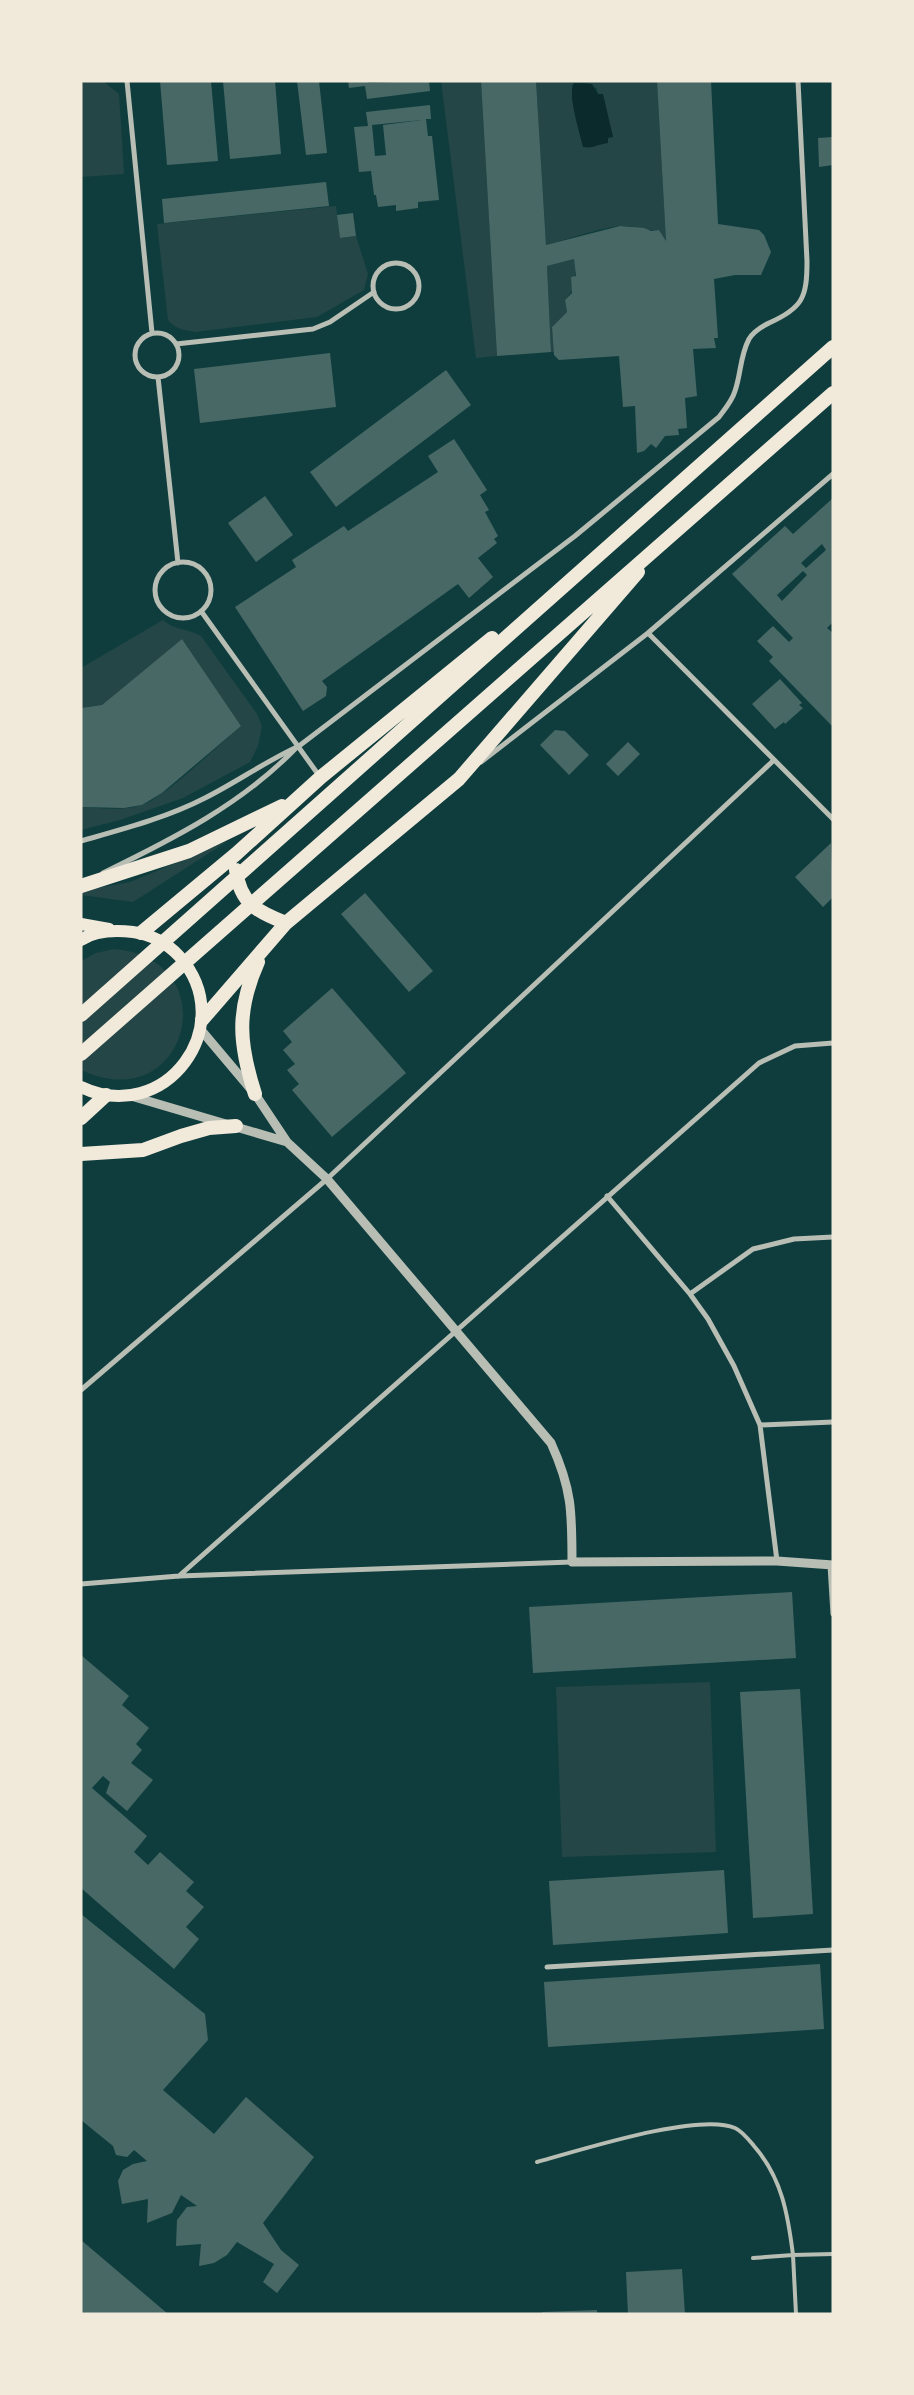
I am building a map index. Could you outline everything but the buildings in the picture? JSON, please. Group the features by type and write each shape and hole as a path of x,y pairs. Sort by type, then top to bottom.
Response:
{"highway":[{"path":"81,1015 833,347"},
{"path":"81,1054 672,532 833,393"},
{"path":"141,933 236,854 321,777 646,514"},
{"path":"201,1025 286,923 459,779 672,532"},
{"path":"81,885 189,851 296,800"},
{"path":"236,854 236,871 244,898 254,908 286,923"},
{"path":"254,1094 244,1058 242,1021 248,984 263,951"},
{"path":"81,1118 106,1095"},
{"path":"81,1154 143,1150 209,1128 236,1126"}],"main road":[{"path":"81,924 141,933 167,946 187,966 196,982 201,1001 201,1025 192,1054 176,1074 155,1088 131,1096 106,1095 81,1087"},
{"path":"81,940 114,930"}],"street":[{"path":"127,81 152,333"},
{"path":"81,885 208,819 271,774 298,746 575,536 719,417 735,392 743,354 750,338 759,327 793,311 801,302 805,289 806,261 798,81"},
{"path":"401,263 408,266 417,277 418,284 415,298 404,307 390,308 383,305 374,292 376,274 387,264 401,263"},
{"path":"176,344 313,329 330,322 374,292"},
{"path":"152,333 166,335 176,344 179,353 176,366 171,372 158,377 144,373 136,361 136,347 140,340 152,333"},
{"path":"158,377 178,563"},
{"path":"459,779 648,633 833,474"},
{"path":"178,563 194,565 201,569 210,583 209,598 201,611 185,618 177,618 162,609 158,602 155,585 158,577 170,565 178,563"},
{"path":"201,611 321,777"},
{"path":"648,633 833,819"},
{"path":"81,841 186,807 298,746"},
{"path":"81,1390 327,1179 774,760"},
{"path":"201,1025 254,1094 287,1142 327,1179 551,1443 564,1472 572,1511 572,1562"},
{"path":"179,1576 758,1063 795,1046 833,1043"},
{"path":"131,1096 287,1142"},
{"path":"607,1196 690,1294 708,1319 734,1366 760,1424 777,1561"},
{"path":"690,1294 753,1249 794,1239 833,1237"},
{"path":"760,1424 833,1422"},
{"path":"81,1584 179,1576 572,1562 777,1561 831,1565 833,1614"},
{"path":"547,1967 833,1950"}],"lane":[{"path":"537,2162 650,2132 720,2124 736,2129 769,2162 782,2193 790,2225 796,2314"},
{"path":"753,2258 833,2254"}],"shaded area":[{"path":"81,81 103,81 119,94 124,174 81,177"},
{"path":"441,81 481,81 497,356 476,358"},
{"path":"536,81 657,81 666,241 659,230 621,226 594,231 546,245","holes":["588,83 597,89 608,143 598,144 572,101 572,85"]},
{"path":"574,83 592,84 598,94 603,94 613,137 608,138 608,143 583,147 573,104 572,88"},
{"path":"336,206 340,238 356,236 368,274 364,290 317,317 195,332 177,327 168,320 157,224"},
{"path":"574,259 574,286 565,300 567,312 552,327 554,352 551,352 547,266"},
{"path":"163,620 172,626 201,636 257,714 262,726 258,746 250,762 183,798 120,820 81,830 81,807 128,808 142,805 152,800 165,792 241,726 182,639 102,705 81,708 81,668"},
{"path":"228,841 133,902 81,895 81,891 130,882"},
{"path":"114,949 150,959 172,979 182,1005 181,1032 169,1056 147,1074 118,1080 81,1070 81,961 96,953"},
{"path":"710,1682 716,1852 562,1857 556,1687"}]}
